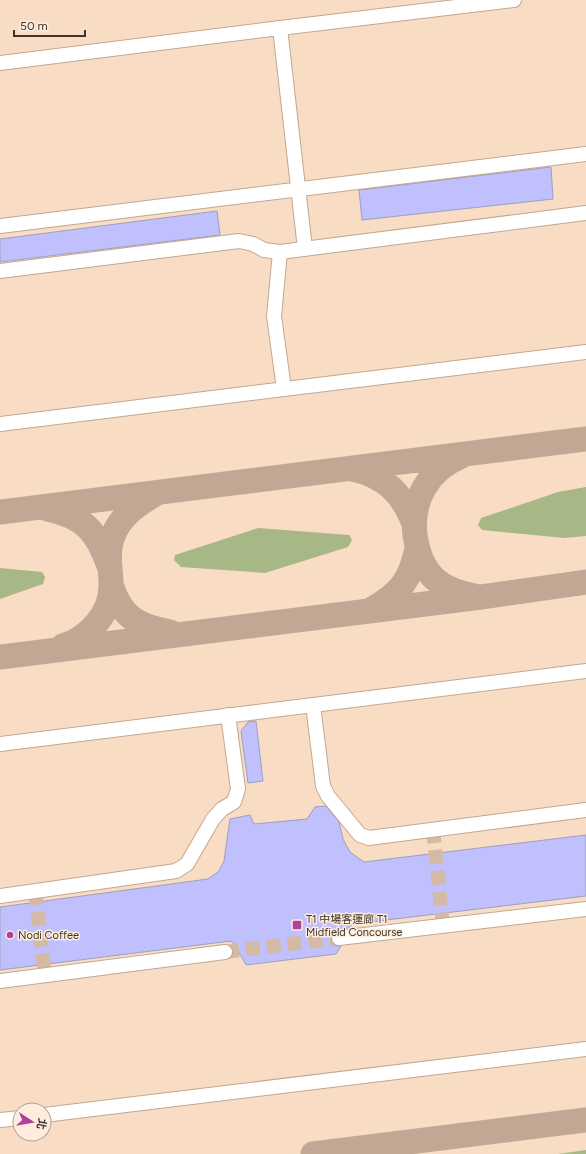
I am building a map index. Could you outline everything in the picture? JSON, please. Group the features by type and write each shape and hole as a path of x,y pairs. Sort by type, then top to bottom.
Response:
{"lane":[{"path":"0,64 514,0"},
{"path":"280,28 305,249"},
{"path":"0,226 586,154"},
{"path":"0,271 239,241 253,244 264,250 280,252 586,213"},
{"path":"280,252 274,316 284,389"},
{"path":"0,424 586,352"},
{"path":"0,744 586,671"},
{"path":"313,705 323,786 328,796 360,835 369,838 586,810"},
{"path":"0,896 176,871 187,864 213,819 222,810 234,802 238,789 228,716"},
{"path":"339,938 586,909"},
{"path":"0,981 225,952"},
{"path":"52,1114 586,1049"},
{"path":"0,1120 12,1119"}],"green space":[{"path":"586,487 586,536 564,538 482,530 478,525 481,518 558,492"},
{"path":"258,528 349,535 352,540 348,547 265,573 181,567 174,560 175,555"},
{"path":"0,568 42,572 45,577 43,584 0,599"},
{"path":"586,1150 586,1154 558,1154"}],"building":[{"path":"551,167 553,199 362,220 359,190"},
{"path":"217,211 220,235 0,262 0,239"},
{"path":"256,721 263,781 248,783 241,731 248,722"},
{"name":"T1 中場客運廊 T1 Midfield Concourse","path":"326,806 339,822 343,839 350,852 364,862 586,835 586,896 353,924 348,928 338,930 331,934 332,943 336,946 341,946 336,954 246,965 231,941 0,970 0,907 208,879 219,871 224,861 230,819 250,815 254,824 307,819 315,807"}],"taxiway":[{"path":"0,512 586,439"},
{"path":"460,457 439,470 424,488 416,510 414,522 415,535 422,561 432,576 441,584 450,589 474,596"},
{"path":"353,469 374,476 391,488 398,495 410,513 414,524"},
{"path":"63,646 82,637 103,614 108,604 110,594 111,584 109,552 112,538 120,522 132,510 154,495"},
{"path":"48,509 71,516 88,527 99,543 109,566"},
{"path":"372,609 390,598 403,584 408,577 417,548"},
{"path":"0,657 481,597 586,582"},
{"path":"111,585 120,605 133,619 149,627 170,632"},
{"path":"313,1154 586,1120"}],"tunnel":[{"path":"433,829 443,926"},
{"path":"35,891 45,975"},
{"path":"225,952 339,938"}],"place":[{"name":"T1 中場客運廊 T1 Midfield Concourse","path":"297,925"},
{"name":"Nodi Coffee","path":"10,935"}]}
